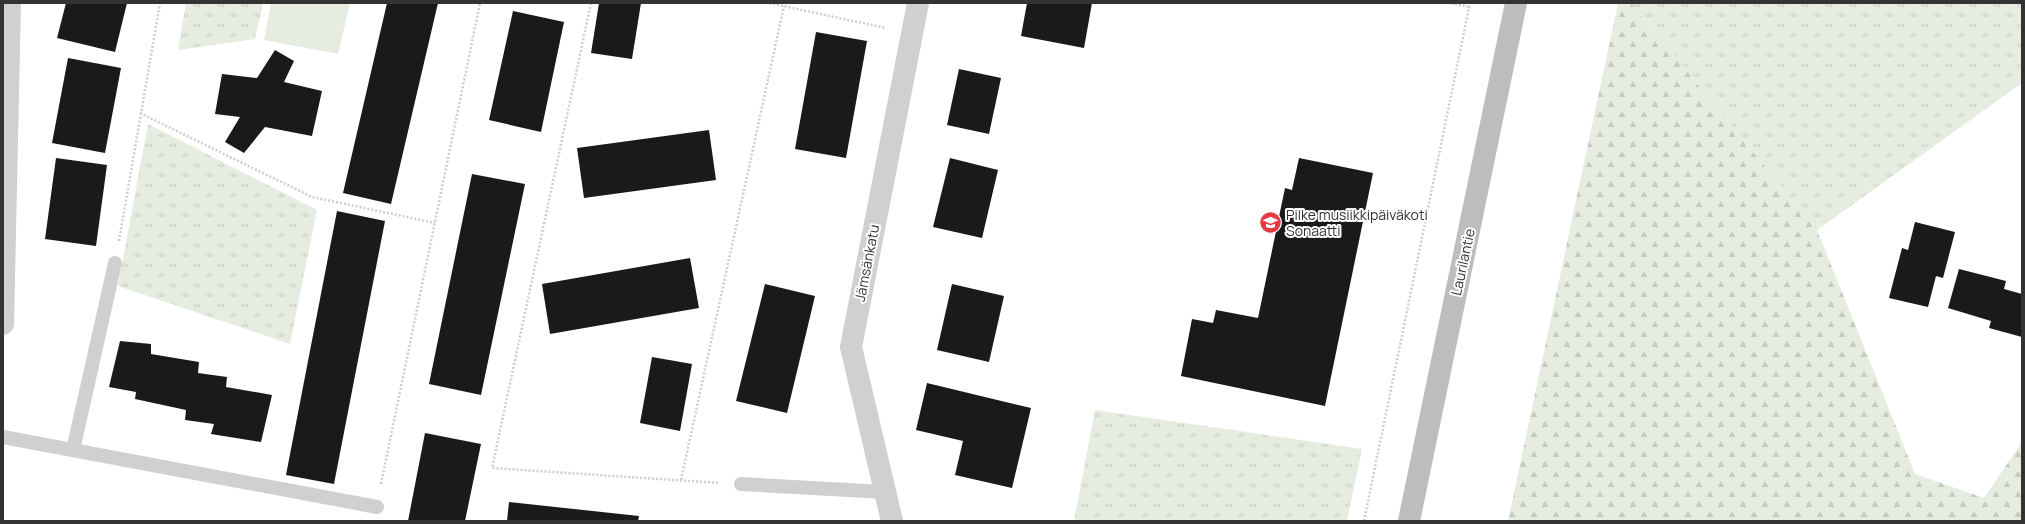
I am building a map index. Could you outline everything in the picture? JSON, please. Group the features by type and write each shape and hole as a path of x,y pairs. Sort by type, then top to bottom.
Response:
{"street":[{"path":"3,324 10,3"},
{"name":"Jämsänkatu","path":"892,521 851,347 918,3"},
{"name":"Laurilantie","path":"1409,521 1516,3"}],"lane":[{"path":"73,450 115,263"},
{"path":"3,437 377,507"},
{"path":"742,484 885,492"}],"path":[{"path":"115,263 160,3"},
{"path":"377,507 480,3"},
{"path":"591,3 492,468 742,484"},
{"path":"769,3 912,34"},
{"path":"1451,3 1469,7"},
{"path":"1364,521 1470,3"},
{"path":"681,480 784,6"},
{"path":"140,112 312,197 435,223"}],"green space":[{"path":"186,3 263,3 255,39 178,50"},
{"path":"271,3 350,3 338,54 264,40"},
{"path":"1618,3 1631,3 1817,230 1915,474 1984,498 2022,442 2022,521 1508,521"},
{"path":"1631,3 2022,3 2022,83 1817,230"},
{"path":"148,124 317,210 290,344 118,286"},
{"path":"1095,410 1362,449 1347,521 1074,521"}],"building":[{"path":"66,3 127,3 115,52 57,38"},
{"path":"387,3 438,3 391,204 343,193"},
{"path":"599,3 641,3 632,59 591,53"},
{"path":"1027,3 1092,3 1084,48 1021,36"},
{"path":"513,11 564,22 541,132 489,120"},
{"path":"816,32 867,41 846,158 795,149"},
{"path":"275,50 294,61 284,82 322,91 312,136 265,127 244,153 225,142 240,117 215,114 222,74 257,78"},
{"path":"68,58 121,68 105,153 52,143"},
{"path":"959,69 1001,78 989,134 947,125"},
{"path":"709,130 716,180 584,198 577,148"},
{"path":"56,158 107,165 96,246 45,239"},
{"path":"950,158 998,170 982,238 933,227"},
{"path":"1299,158 1373,173 1325,406 1181,376 1192,319 1213,323 1216,310 1258,318 1285,188 1292,190"},
{"path":"472,174 525,184 481,395 429,384"},
{"path":"337,211 385,221 334,484 286,475"},
{"path":"1915,222 1955,232 1943,278 1936,276 1928,307 1889,298 1902,248 1908,250"},
{"path":"690,258 699,308 550,334 542,284"},
{"path":"1959,269 2006,281 2004,289 2022,294 2022,337 1989,328 1991,321 1948,308"},
{"path":"765,284 815,296 787,413 736,401"},
{"path":"952,284 1004,296 989,362 937,350"},
{"path":"120,341 151,344 151,354 199,362 198,373 227,377 226,387 272,395 261,442 211,434 214,424 185,420 186,410 135,399 136,392 109,387"},
{"path":"652,357 692,364 680,431 640,423"},
{"path":"927,383 1031,408 1012,488 955,475 963,441 916,430"},
{"path":"425,433 481,444 465,521 408,521"},
{"path":"509,502 639,516 638,521 507,521"}],"place":[{"name":"Pilke musiikkipäiväkoti Sonaatti","path":"1271,223"}]}
